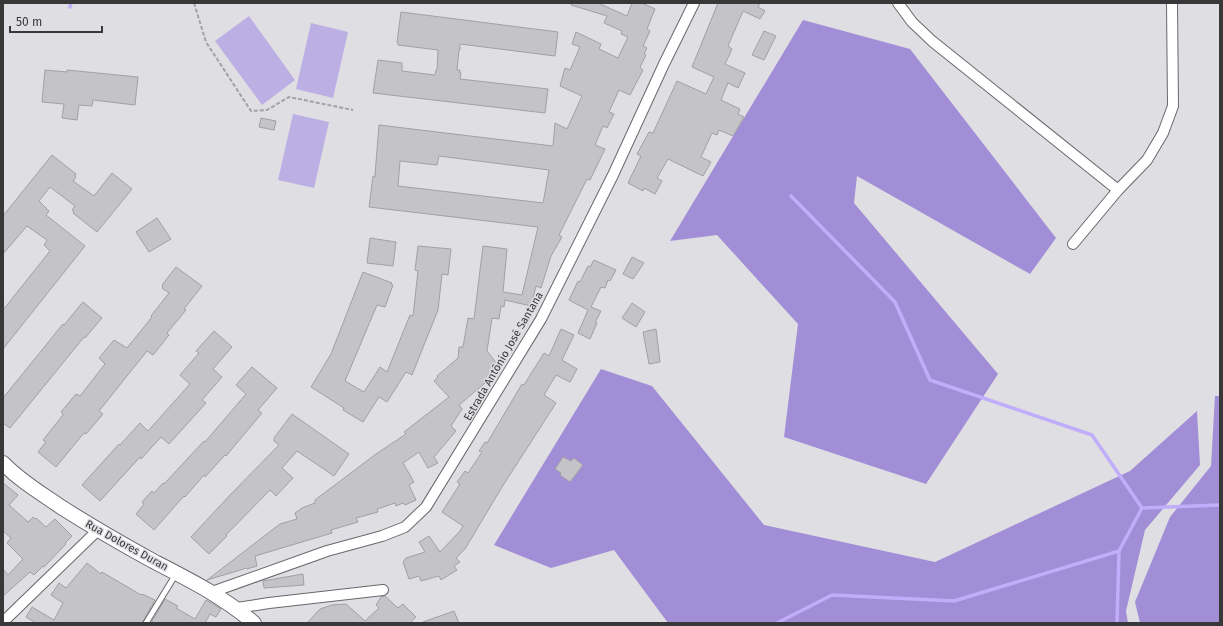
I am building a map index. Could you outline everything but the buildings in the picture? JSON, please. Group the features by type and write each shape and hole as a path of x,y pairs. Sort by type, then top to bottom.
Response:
{"street":[{"name":"Estrada Antônio José Santana","path":"212,592 327,551 382,536 405,527 426,507 541,319 613,175 694,3"},
{"path":"898,3 912,22 932,41 1118,190"},
{"path":"1073,244 1118,190 1147,160 1164,133 1173,106 1172,3"},
{"name":"Rua Dolores Duran","path":"3,463 35,490 98,530 212,592 237,608 254,623"},
{"path":"3,622 98,530"},
{"path":"237,608 384,590"}],"lane":[{"path":"146,623 177,573"}],"path":[{"path":"194,3 206,42 251,111 267,110 289,97 353,110"}],"shaded area":[{"path":"249,16 295,80 262,105 215,41"},
{"path":"803,20 910,49 1056,238 1030,274 857,176 854,203 998,374 926,484 784,437 798,324 717,235 670,241"},
{"path":"311,23 348,32 333,98 296,89"},
{"path":"293,114 329,122 314,188 278,180"},
{"path":"601,369 652,386 764,525 935,562 1130,471 1197,411 1200,465 1145,530 1126,611 1128,623 668,623 614,550 551,568 494,545"},
{"path":"1215,396 1220,396 1220,623 1140,623 1135,602 1170,517 1211,466"}],"waterway":[{"path":"70,7 71,3"},
{"path":"791,196 895,302 930,380 1092,435 1142,508"},
{"path":"1117,623 1119,551 1142,508 1220,505"},
{"path":"777,623 832,595 954,601 1119,551"}]}
